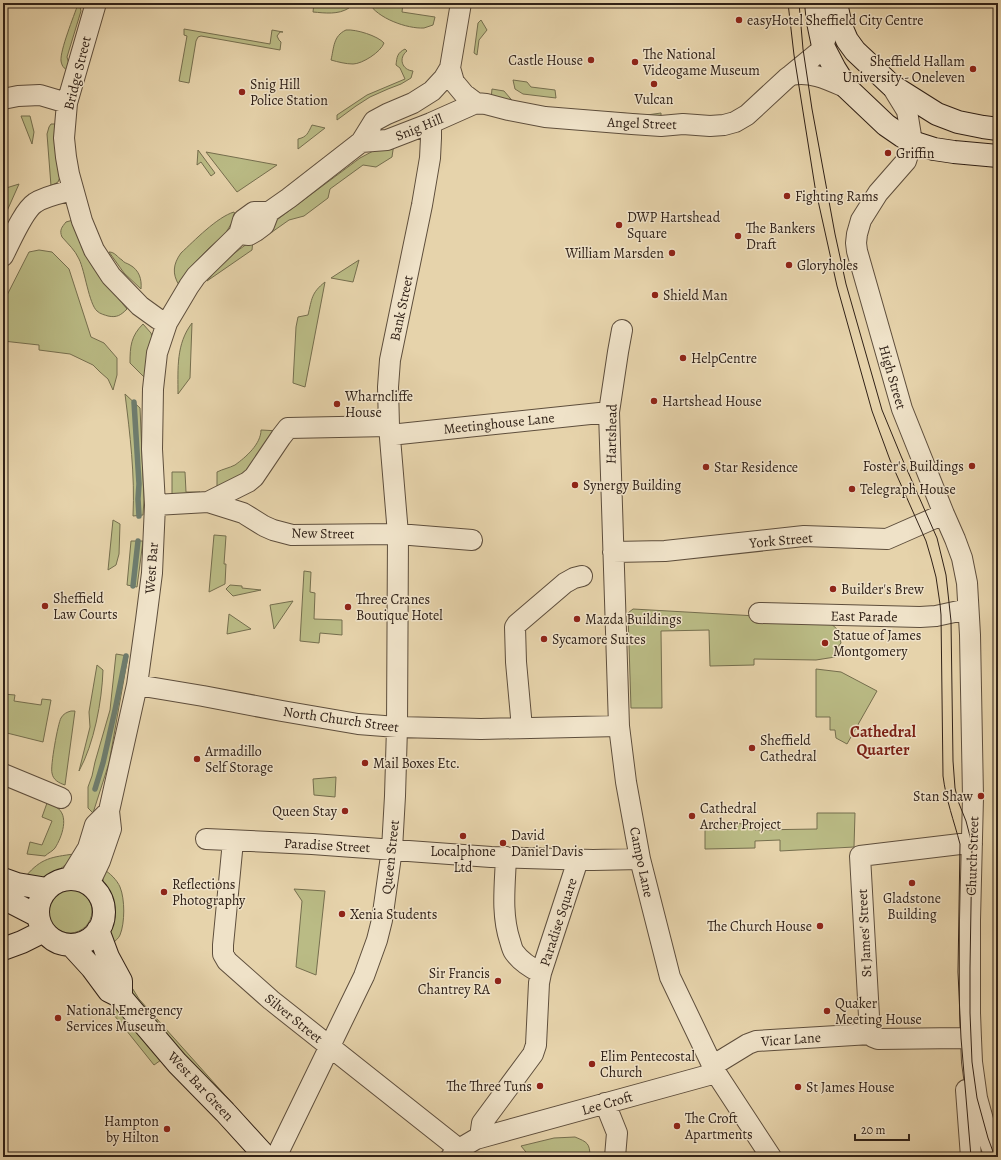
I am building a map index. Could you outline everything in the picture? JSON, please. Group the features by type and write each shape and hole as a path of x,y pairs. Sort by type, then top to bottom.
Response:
{"main road":[{"path":"816,3 823,46 847,88 886,124 912,142 934,149 998,156"},
{"path":"835,3 841,26 847,40 855,51 891,85 938,114 958,122 998,129"},
{"path":"3,879 17,884 47,889"},
{"path":"3,898 41,924 51,939 60,943 71,945 83,943 94,936 98,930 103,918 101,900 96,891 79,882 62,880 47,889 41,897 39,903 41,924"},
{"path":"3,949 22,942 41,924"},
{"path":"98,930 108,957 121,981 121,997"},
{"name":"West Bar Green","path":"71,945 92,968 109,991 121,997 178,1063 226,1112 266,1157"}],"street":[{"name":"Bridge Street","path":"96,3 67,103 64,138 66,157 73,190 82,221 94,250 111,276 140,306 158,319 167,323"},
{"path":"461,3 450,68 454,82 464,94 476,103"},
{"path":"823,46 832,23 835,3"},
{"name":"Angel Street","path":"476,103 545,117 661,126 683,124 717,126 735,122 747,116 786,78 819,52 823,46"},
{"name":"Snig Hill","path":"167,323 196,276 239,234 243,220 254,212 269,212 361,142 374,122 413,103 432,90 444,78 450,68"},
{"path":"791,75 816,75 847,88"},
{"path":"891,85 907,111 912,142"},
{"path":"3,99 18,96 40,95 67,103"},
{"name":"Snig Hill","path":"361,142 387,140 476,103"},
{"path":"395,111 413,114 431,123"},
{"name":"Bank Street","path":"398,534 389,430 388,387 390,360 422,205 430,158 431,123"},
{"name":"High Street","path":"912,142 906,162 878,193 861,220 858,227 856,243 902,409 962,558"},
{"path":"3,256 28,210 35,203 73,190"},
{"name":"West Bar","path":"79,882 95,825 109,811 137,685 151,580 155,505 152,449 153,389 157,353 167,323"},
{"name":"Hartshead","path":"613,545 609,412 622,330"},
{"name":"Meetinghouse Lane","path":"208,502 232,491 254,477 288,428 389,430 609,412"},
{"path":"155,505 208,502"},
{"name":"New Street","path":"208,502 243,513 264,526 292,535 398,534 472,540"},
{"name":"York Street","path":"613,545 665,551 804,536 887,539 944,514"},
{"name":"Queen Street","path":"276,1157 364,976 377,940 382,920 392,849 397,727 398,534"},
{"name":"Campo Lane","path":"613,545 619,726 626,782 640,859 670,977 714,1069 769,1156"},
{"name":"Church Street","path":"962,558 967,583 973,797 970,1006 966,1038 971,1157"},
{"path":"522,728 516,662 515,627 565,582 574,578 588,576 614,575"},
{"name":"East Parade","path":"759,613 920,617 936,616 968,609"},
{"name":"North Church Street","path":"137,685 358,724 397,727 482,729 619,726"},
{"path":"3,774 61,798"},
{"name":"Paradise Street","path":"206,839 312,844 506,857 578,860 640,859"},
{"name":"Silver Street","path":"233,841 223,945 223,954 227,961 271,1000 329,1046 455,1153"},
{"name":"St James' Street","path":"870,1034 860,856 960,844 972,844"},
{"name":"Paradise Square","path":"506,857 504,906 508,936 513,951 532,969 541,973 578,860"},
{"path":"489,1135 482,1124 533,1054 536,1045 539,983 541,973"},
{"name":"Vicar Lane","path":"714,1069 748,1044 756,1041 870,1034 878,1039 966,1038"},
{"name":"Church Street","path":"966,1038 972,1062 977,1098 988,1138 995,1154"},
{"name":"Lee Croft","path":"455,1153 476,1138 606,1103 714,1069"},
{"path":"606,1103 615,1127 615,1157"}],"green space":[{"path":"314,3 349,3 349,8 336,13 313,12"},
{"path":"369,3 403,3 402,12 435,17 433,25 424,28 417,28 393,22 385,18"},
{"path":"78,4 81,11 67,57 71,71 63,67 61,56"},
{"path":"481,20 487,30 479,40 477,55 474,53 478,23"},
{"path":"184,29 270,44 272,30 283,32 280,32 277,36 281,42 280,50 201,36 198,37 189,83 179,81 187,36 184,35"},
{"path":"346,30 366,34 381,40 384,43 375,54 366,60 357,63 348,64 331,60 336,39"},
{"path":"405,49 407,51 404,54 402,63 406,68 413,71 411,78 401,84 370,97 337,120 337,115 367,95 405,79 400,68 396,65 400,52"},
{"path":"513,80 527,82 531,87 555,90 556,98 523,94 515,89"},
{"path":"492,89 504,91 516,105 647,115 661,113 661,119 647,121 514,108 491,99"},
{"path":"21,116 30,116 34,132 32,144"},
{"path":"51,124 56,124 60,177 58,182 51,186 47,134"},
{"path":"312,125 325,128 298,149 298,139 305,136"},
{"path":"394,143 392,157 376,167 363,165 330,189 328,198 304,216 289,220 272,232 266,228 360,158 375,150"},
{"path":"198,150 215,173 211,176 201,162 197,165"},
{"path":"206,152 277,165 237,192"},
{"path":"19,184 3,220 3,189"},
{"path":"234,212 236,216 225,234 191,267 179,285 175,277 174,269 176,261 181,253 213,224"},
{"path":"73,220 105,282 127,309 119,316 111,317 104,315 98,312 94,307 79,259 61,235 61,229 66,222"},
{"path":"253,240 252,250 207,281 228,259"},
{"path":"39,250 52,252 69,269 91,337 104,343 117,358 117,375 113,390 108,379 93,365 70,354 39,350 39,345 3,341 3,303 29,252"},
{"path":"109,252 136,269 141,282 141,289 124,273"},
{"path":"359,260 353,282 331,278"},
{"path":"325,282 305,387 293,383 296,327 298,317 308,315 311,300 320,286"},
{"path":"192,323 190,378 178,394 179,357 183,339"},
{"path":"143,324 151,333 153,340 144,377 130,363 132,342 139,328"},
{"path":"125,394 140,408 144,500 143,515 133,516 133,470"},
{"path":"261,430 280,431 251,471 217,487 217,472 235,465 248,454 256,445"},
{"path":"172,472 185,472 186,492 200,492 194,496 172,497"},
{"path":"113,520 120,524 119,554 116,565 108,570"},
{"path":"214,535 226,536 224,564 226,564 225,584 209,592"},
{"path":"131,541 143,541 137,587 127,585"},
{"path":"304,571 311,572 310,592 315,593 314,619 342,620 342,635 320,633 319,643 300,641"},
{"path":"230,585 261,590 233,596 226,589"},
{"path":"3,587 8,597 3,607"},
{"path":"293,601 274,629 270,605"},
{"path":"633,609 827,620 838,630 841,643 837,648 835,657 816,660 754,659 754,665 710,666 709,630 661,631 662,708 631,708 628,613"},
{"path":"229,614 251,629 227,634"},
{"path":"116,654 128,656 109,763 93,813 88,808 88,787 110,710"},
{"path":"97,665 103,670 99,708 89,748 79,771 90,727 89,712"},
{"path":"816,669 841,672 877,691 847,744 836,738 835,730 830,730 830,717 816,717"},
{"path":"3,694 15,695 14,701 41,705 42,699 51,700 43,742 3,732"},
{"path":"75,711 65,785 54,778 52,773 52,763 61,718 64,714"},
{"path":"336,777 335,797 314,795 313,779"},
{"path":"47,803 56,807 63,815 64,821 60,838 54,849 45,856 27,854 30,842 42,845 52,821 42,817"},
{"path":"817,813 855,813 854,847 780,851 780,840 755,841 755,848 705,849 705,823 755,824 755,830 817,829"},
{"path":"74,854 63,867 47,876 36,881 26,876 37,865 47,859"},
{"path":"103,869 111,875 120,887 124,904 122,930 119,937 112,944 109,934 110,913 108,896 103,885"},
{"path":"70,889 82,893 88,899 92,911 88,923 82,929 70,933 58,929 52,923 48,911 52,899 58,893"},
{"path":"294,889 325,891 316,975 296,967 302,901"},
{"path":"131,986 139,999 250,1123 245,1127 127,989"},
{"path":"115,1006 161,1060 154,1065 110,1010"},
{"path":"575,1137 587,1144 590,1157 530,1157 521,1146 554,1138"}],"waterway":[{"path":"134,402 139,484 139,516"},
{"path":"133,586 138,541"},
{"path":"95,789 103,763 126,656"}],"tram line":[{"path":"788,3 794,55 815,187 837,286 872,411 890,460 926,541 936,577 941,615 943,776 948,802 960,844 958,972 961,1038 971,1157"},
{"path":"799,3 803,49 812,109 835,234 846,284 882,410 937,538 946,575 951,621 953,761 955,788 972,844 970,968 972,1062 977,1098 995,1157"}],"place":[{"name":"easyHotel Sheffield City Centre","path":"739,20"},
{"name":"Castle House","path":"591,60"},
{"name":"The National Videogame Museum","path":"635,62"},
{"name":"Sheffield Hallam University - Oneleven","path":"973,69"},
{"name":"Vulcan","path":"654,84"},
{"name":"Snig Hill Police Station","path":"242,92"},
{"name":"Griffin","path":"888,153"},
{"name":"Fighting Rams","path":"787,196"},
{"name":"DWP Hartshead Square","path":"619,225"},
{"name":"The Bankers Draft","path":"738,236"},
{"name":"William Marsden","path":"672,253"},
{"name":"Gloryholes","path":"789,265"},
{"name":"Shield Man","path":"655,295"},
{"name":"HelpCentre","path":"683,358"},
{"name":"Hartshead House","path":"654,401"},
{"name":"Wharncliffe House","path":"337,404"},
{"name":"Foster's Buildings","path":"972,466"},
{"name":"Star Residence","path":"706,467"},
{"name":"Synergy Building","path":"575,485"},
{"name":"Telegraph House","path":"852,489"},
{"name":"Builder's Brew","path":"833,589"},
{"name":"Sheffield Law Courts","path":"45,606"},
{"name":"Three Cranes Boutique Hotel","path":"348,607"},
{"name":"Mazda Buildings","path":"577,619"},
{"name":"Sycamore Suites","path":"544,639"},
{"name":"Statue of James Montgomery","path":"825,643"},
{"name":"Sheffield Cathedral","path":"752,748"},
{"name":"Armadillo Self Storage","path":"197,759"},
{"name":"Mail Boxes Etc.","path":"365,763"},
{"name":"Stan Shaw","path":"981,796"},
{"name":"Queen Stay","path":"345,811"},
{"name":"Cathedral Archer Project","path":"692,816"},
{"name":"Localphone Ltd","path":"463,836"},
{"name":"David Daniel Davis","path":"503,843"},
{"name":"Gladstone Building","path":"912,883"},
{"name":"Reflections Photography","path":"164,892"},
{"name":"Xenia Students","path":"342,914"},
{"name":"The Church House","path":"820,926"},
{"name":"Sir Francis Chantrey RA","path":"498,981"},
{"name":"Quaker Meeting House","path":"827,1011"},
{"name":"National Emergency Services Museum","path":"58,1018"},
{"name":"Elim Pentecostal Church","path":"592,1064"},
{"name":"The Three Tuns","path":"540,1086"},
{"name":"St James House","path":"798,1087"},
{"name":"The Croft Apartments","path":"677,1126"},
{"name":"Hampton by Hilton","path":"167,1129"}],"district":[{"name":"Cathedral Quarter","path":"883,740"}]}
